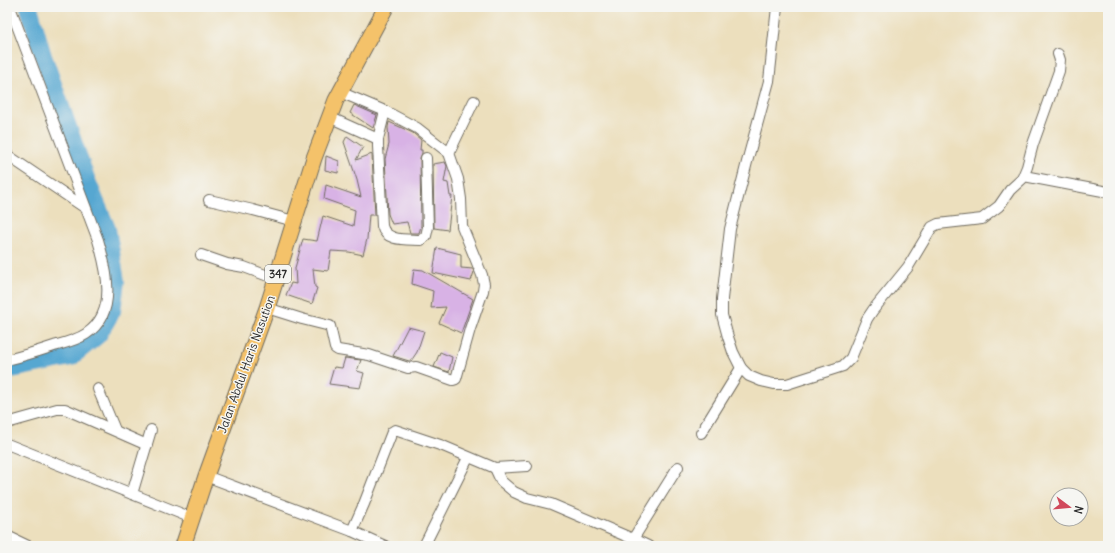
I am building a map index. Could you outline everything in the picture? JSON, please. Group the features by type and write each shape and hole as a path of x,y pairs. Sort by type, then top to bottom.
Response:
{"main road":[{"name":"Jalan Abdul Haris Nasution","path":"183,546 206,476 267,308 314,158 329,117 340,92 386,7"}],"street":[{"path":"7,360 77,339 86,334 93,328 104,311 107,301 107,276 98,240 84,207 10,7"},
{"path":"777,7 769,81 730,229 722,299 722,315 733,352 741,368 749,376 761,381 780,384 800,381 844,366 851,358 867,319 908,267 932,227 938,224 982,219 998,206 1010,190 1024,176 1058,76 1060,66 1058,54"},
{"path":"267,308 330,326 336,348 338,350 369,355 408,368 416,367 454,380 484,284 482,275 462,226 461,199 458,179 449,153 417,128 385,111 340,92"},
{"path":"449,153 474,101"},
{"path":"385,111 378,139 382,226 383,231 387,235 421,240 426,236 428,227 426,158"},
{"path":"329,117 378,139"},
{"path":"7,155 84,207"},
{"path":"1024,176 1108,192"},
{"path":"209,200 294,221"},
{"path":"201,255 227,264 244,267 276,279"},
{"path":"701,433 741,368"},
{"path":"98,389 115,430"},
{"path":"7,423 61,408 70,410 147,445"},
{"path":"132,494 151,430"},
{"path":"352,531 394,430 443,446 468,458 495,468 527,466"},
{"path":"7,444 192,518"},
{"path":"424,546 468,458"},
{"path":"633,539 678,467"},
{"path":"495,468 502,481 514,492 527,498 551,504 648,546"},
{"path":"206,476 352,531 385,546"},
{"path":"7,536 28,546"}],"building":[{"path":"354,105 377,115 373,128 350,113"},
{"path":"389,122 413,133 421,140 421,226 419,233 410,233 407,222 392,224 388,214 385,159 389,144"},
{"path":"347,136 363,147 356,160 372,154 375,215 369,215 367,239 363,255 349,252 331,251 328,271 313,269 315,287 317,288 312,304 286,295 291,283 296,284 295,268 303,239 317,241 323,216 353,226 355,210 324,199 326,185 361,197 344,142"},
{"path":"326,156 339,161 338,173 325,170"},
{"path":"445,162 447,166 444,182 448,183 450,196 452,196 448,230 434,228 433,164"},
{"path":"437,248 461,254 461,268 473,269 474,272 471,281 433,273"},
{"path":"414,269 423,270 473,299 461,333 439,323 446,307 431,308 433,291 412,284"},
{"path":"408,327 424,331 417,352 411,361 393,356"},
{"path":"440,352 452,357 449,372 434,367"},
{"path":"345,358 361,360 357,371 364,373 360,388 329,384 334,367 342,368"}],"waterway":[{"path":"7,370 71,357 98,335 112,311 116,281 107,229 87,181 42,53 29,7"}]}
